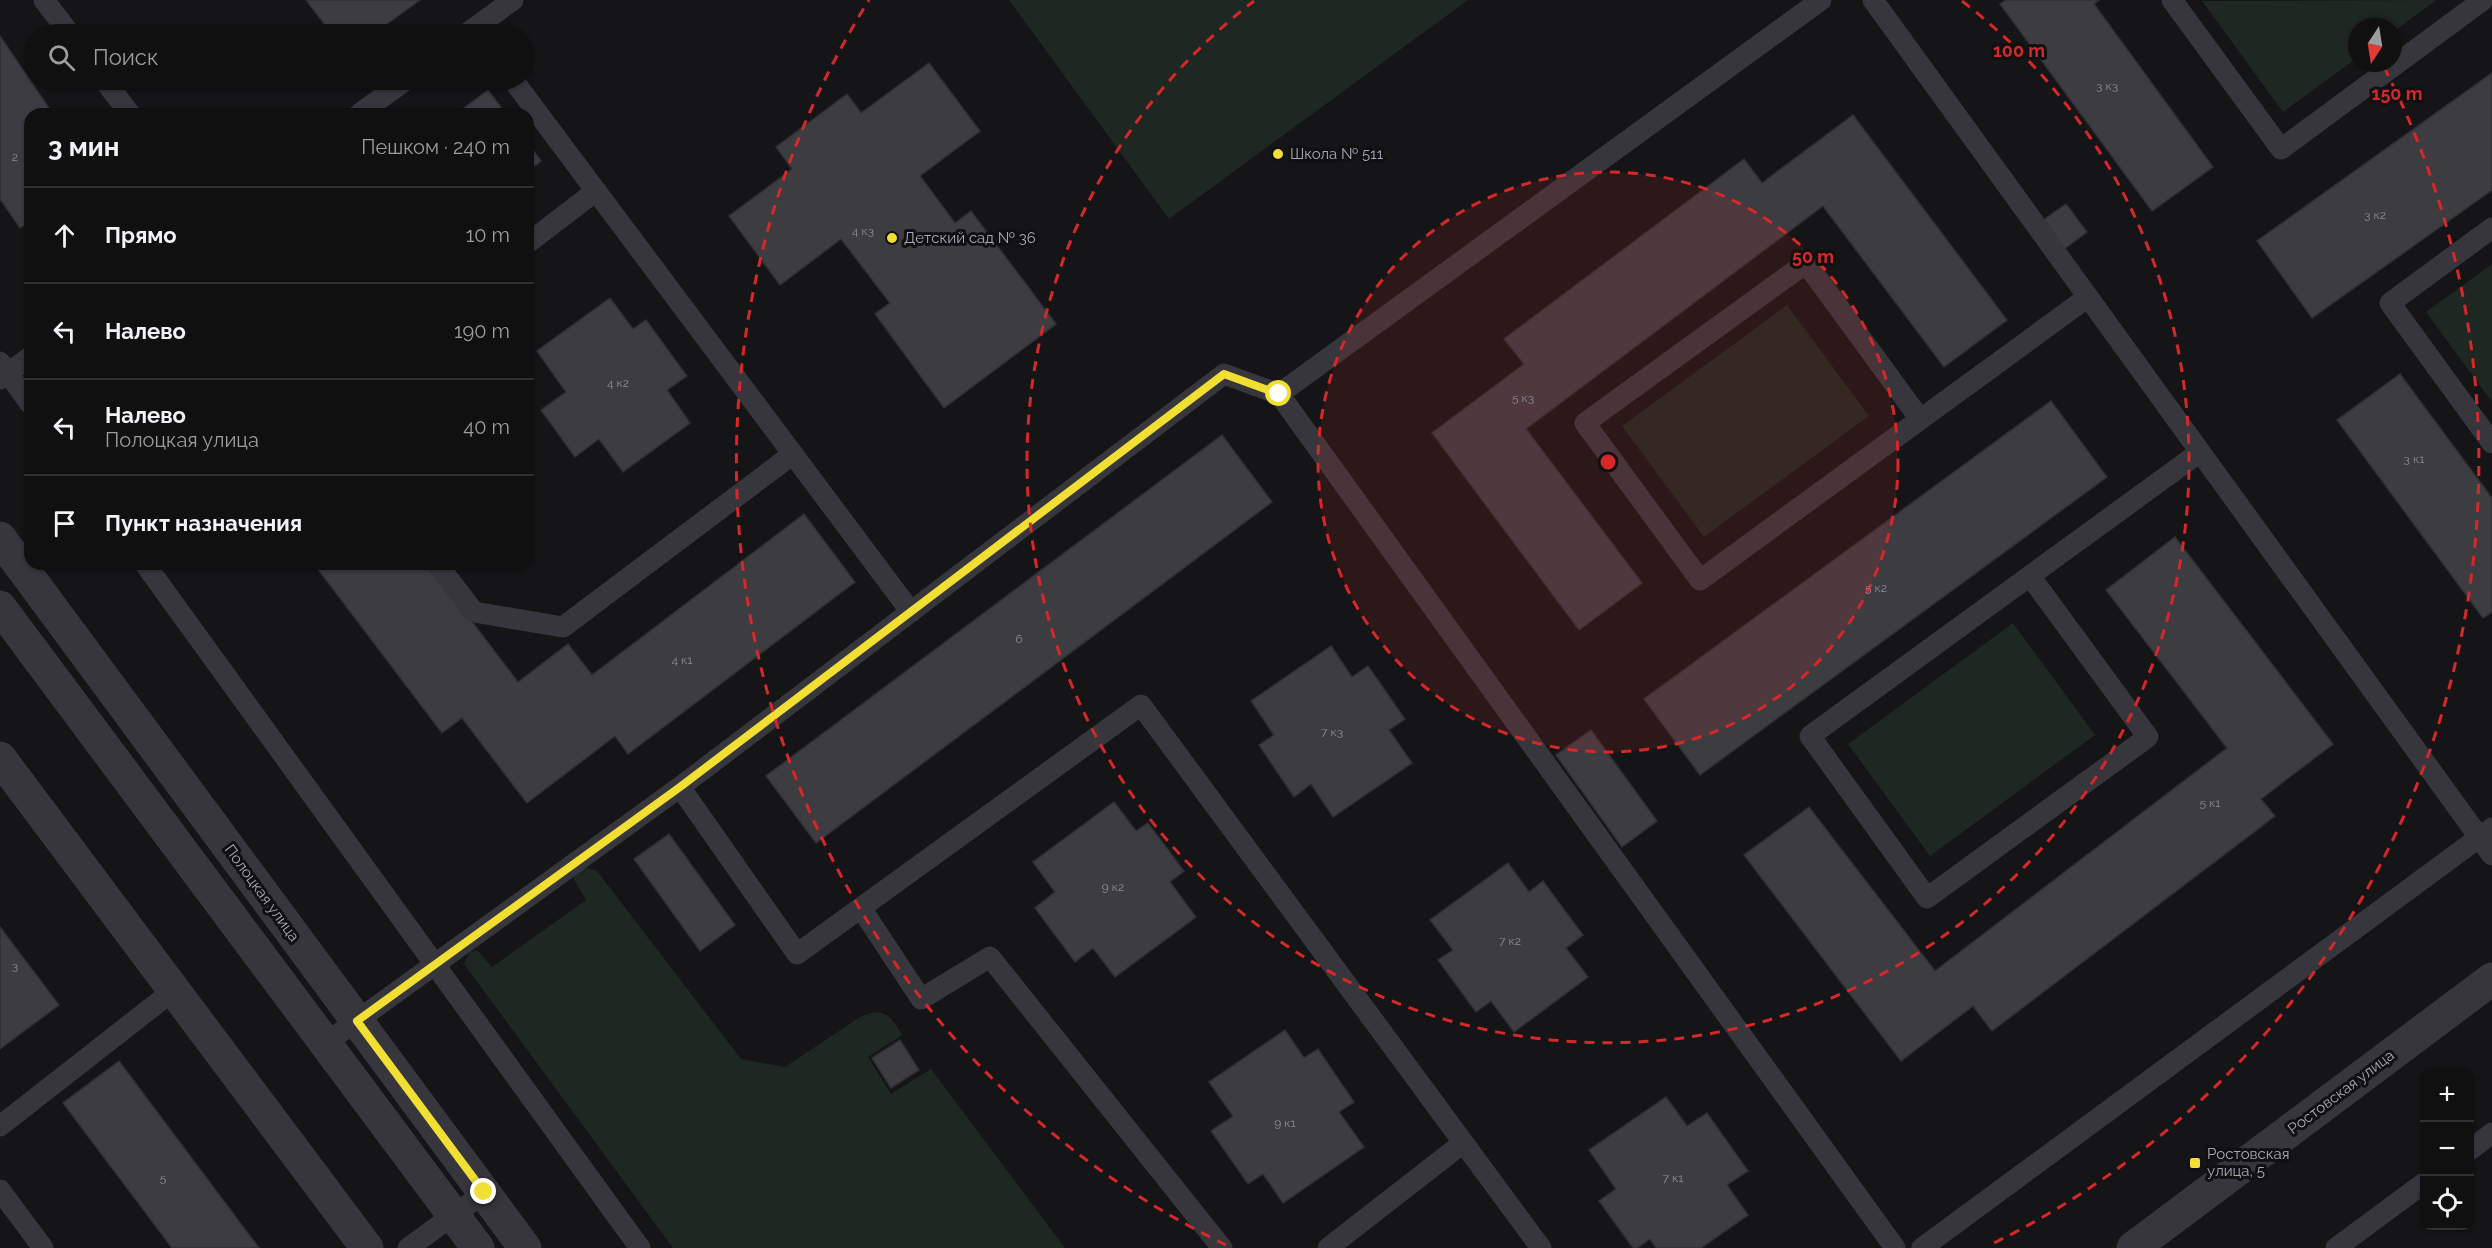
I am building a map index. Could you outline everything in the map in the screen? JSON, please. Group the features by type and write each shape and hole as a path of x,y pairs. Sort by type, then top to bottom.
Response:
{"street":[{"name":"Полоцкая улица","path":"0,538 525,1248"},
{"path":"0,607 478,1248"},
{"path":"0,758 368,1248"},
{"name":"Ростовская улица","path":"2133,1248 2492,979"}],"lane":[{"path":"45,0 63,24"},
{"path":"483,24 513,0"},
{"path":"1279,394 1821,0"},
{"path":"1873,0 2200,452 2486,833 2492,855"},
{"path":"2172,0 2281,149 2483,0"},
{"path":"112,90 125,108"},
{"path":"367,108 392,90"},
{"path":"520,90 534,108"},
{"path":"534,108 911,612"},
{"path":"534,238 596,191"},
{"path":"2492,228 2390,303 2492,443"},
{"path":"1920,419 1806,263 1585,423 1700,580 2088,297"},
{"path":"24,360 3,372 24,397"},
{"path":"326,1043 680,787 1224,374 1279,394 1895,1248"},
{"path":"2030,576 2148,737 1928,898 1810,736 2200,452"},
{"path":"442,570 474,612 563,627 793,454"},
{"path":"149,570 640,1248"},
{"path":"680,787 797,954 1141,705 1540,1248"},
{"path":"1922,1248 2486,833"},
{"path":"861,908 921,999 990,957 1222,1248"},
{"path":"0,1126 174,990"},
{"path":"2474,1146 2492,1133"},
{"path":"1328,1248 1463,1143"},
{"path":"2336,1248 2420,1186"},
{"path":"0,1190 43,1248"},
{"path":"408,1248 484,1192"}],"shaded area":[{"path":"1009,0 1468,0 1169,219"},
{"path":"2436,0 2402,25 2402,18 2348,18 2348,65 2283,112 2202,1"},
{"path":"2492,264 2492,402 2426,312"},
{"path":"1787,305 1869,416 1704,537 1622,426"},
{"path":"2013,623 2095,735 1930,856 1848,744"},
{"path":"587,868 597,871 741,1059 785,1067 860,1017 880,1013 890,1017 902,1035 868,1057 891,1094 931,1069 1065,1248 673,1248 464,964 470,952 477,950 492,967 586,900 573,878 577,872"}],"building":[{"path":"306,0 420,0 387,24 324,24"},
{"path":"2006,0 2099,0 2094,4 2213,167 2152,211 2000,4"},
{"path":"0,36 24,71 24,90 37,90 49,108 24,108 24,225 20,228 0,199"},
{"path":"929,63 980,131 920,176 955,223 971,211 1056,324 944,408 875,314 890,303 841,239 780,285 729,216 792,169 776,147 847,94 861,113"},
{"path":"2492,73 2492,190 2312,318 2257,241"},
{"path":"488,90 502,108 464,108"},
{"path":"1853,115 2007,320 1944,367 1823,206 1526,429 1642,583 1579,630 1432,433 1524,364 1504,339 1744,159 1762,183"},
{"path":"534,151 541,161 534,166"},
{"path":"2066,204 2087,232 2060,252 2039,223"},
{"path":"610,298 633,329 646,320 687,376 667,390 690,423 623,472 599,439 575,457 541,410 566,392 537,351"},
{"path":"2400,374 2492,498 2492,612 2483,618 2337,420"},
{"path":"2051,401 2107,477 1700,775 1644,699"},
{"path":"1222,435 1272,502 816,843 766,776"},
{"path":"804,514 855,582 628,754 615,736 527,803 462,718 442,733 319,570 433,570 518,682 568,644 592,675"},
{"path":"2175,537 2333,744 2261,799 2275,816 1992,1031 1973,1006 1901,1061 1744,855 1809,807 1935,971 2227,748 2106,590"},
{"path":"1331,646 1352,677 1368,666 1405,719 1389,730 1412,763 1333,817 1311,784 1294,797 1259,745 1274,735 1251,701"},
{"path":"1591,730 1657,821 1622,847 1556,755"},
{"path":"1114,802 1136,831 1148,823 1184,871 1170,882 1196,917 1115,977 1093,948 1075,962 1035,908 1055,892 1033,862"},
{"path":"669,834 735,925 700,951 634,859"},
{"path":"1508,863 1529,892 1543,881 1583,935 1566,948 1588,977 1514,1032 1491,1001 1476,1012 1438,960 1453,950 1430,920"},
{"path":"0,927 59,1005 0,1049"},
{"path":"1285,1030 1304,1058 1318,1049 1354,1102 1339,1112 1364,1147 1283,1203 1263,1174 1248,1184 1211,1131 1233,1116 1209,1082"},
{"path":"900,1040 919,1070 891,1088 872,1058"},
{"path":"119,1061 259,1248 172,1248 63,1103"},
{"path":"1666,1097 1687,1126 1707,1113 1748,1171 1727,1185 1748,1215 1701,1248 1656,1248 1650,1239 1637,1248 1633,1248 1599,1201 1616,1189 1589,1150"}],"place":[{"name":"Школа № 511","path":"1278,154"},
{"name":"Детский сад № 36","path":"892,238"},
{"name":"Ростовская улица, 5","path":"2195,1163"}],"route":[{"path":"484,1192 357,1021 680,787 1224,374 1279,394"}]}
